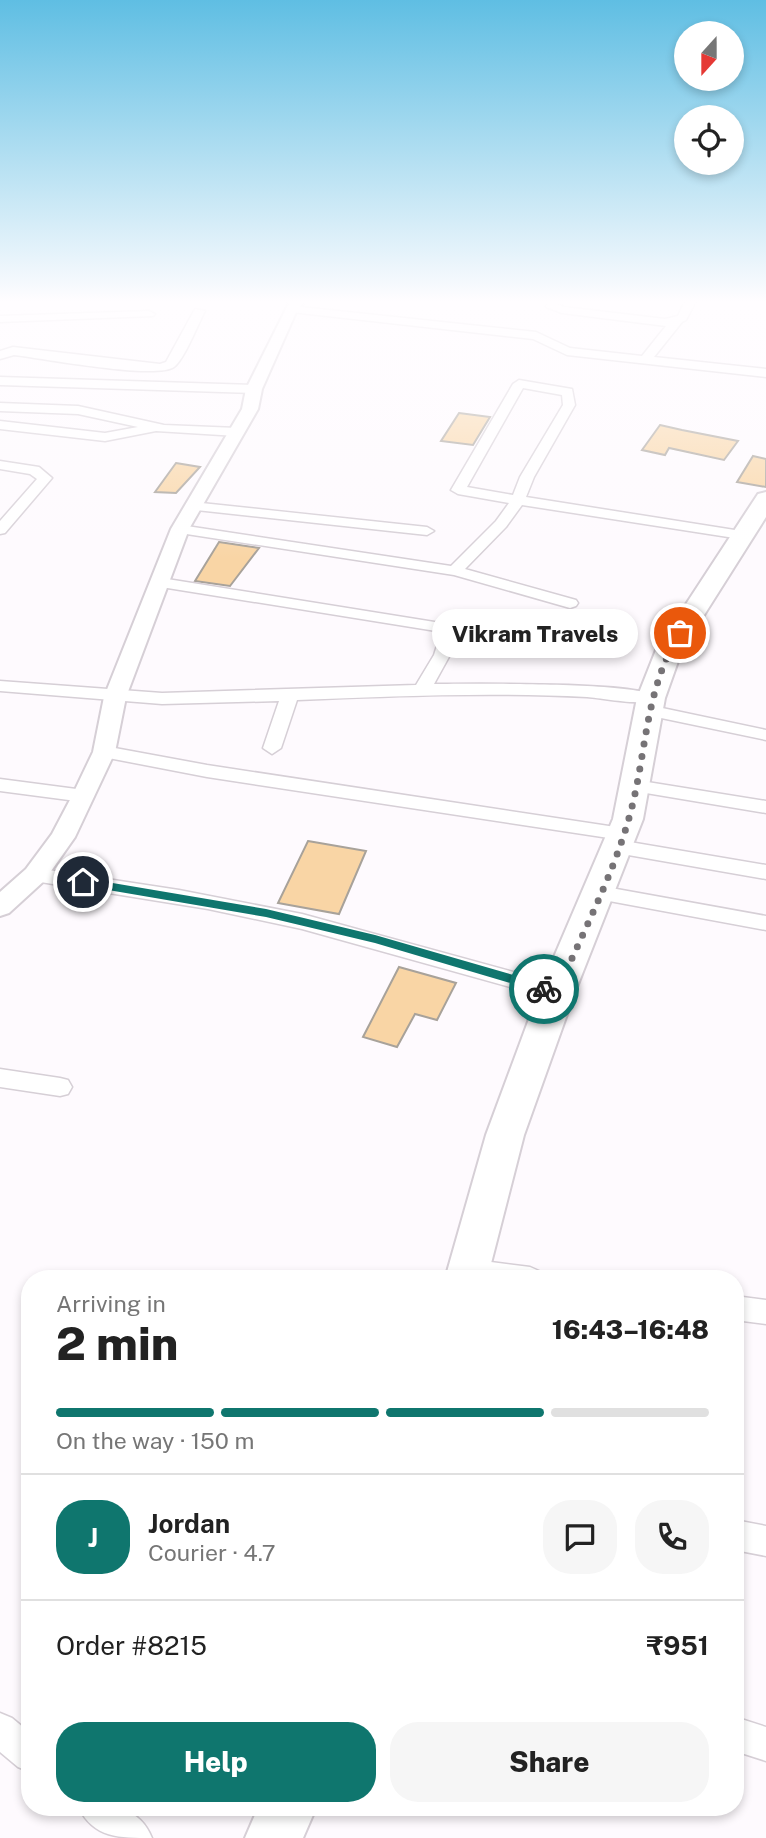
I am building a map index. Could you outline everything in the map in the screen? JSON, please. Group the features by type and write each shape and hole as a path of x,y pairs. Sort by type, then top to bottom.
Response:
{"main road":[{"path":"468,1270 505,1135 557,992 620,841 635,786 650,704 669,650 766,499"},
{"path":"273,1838 284,1816"}],"street":[{"path":"0,907 35,875 63,837 84,796 104,752 114,697 180,529 250,409 254,389 183,387"},
{"path":"517,387 458,490 741,535"},
{"path":"455,571 501,524 518,500 527,477 569,405 568,392 536,387"},
{"path":"0,407 78,410 157,427 237,432"},
{"path":"0,425 105,437 157,427"},
{"path":"0,465 34,470 42,475 45,481 0,530"},
{"path":"192,506 427,531"},
{"path":"180,529 455,571 570,603"},
{"path":"161,583 441,627 448,636 442,655 423,688"},
{"path":"0,686 114,697 215,698 423,688 568,692 650,704 766,735"},
{"path":"272,748 290,694"},
{"path":"104,752 620,841 766,872"},
{"path":"0,785 84,796"},
{"path":"635,786 766,807"},
{"path":"35,875 179,896 266,913 375,939 557,992"},
{"path":"600,893 766,923"},
{"path":"0,1078 60,1087"},
{"path":"744,1309 766,1312"},
{"path":"744,1537 766,1541"},
{"path":"0,1730 21,1748"},
{"path":"744,1737 766,1744"},
{"path":"107,1816 134,1838"}],"building":[{"path":"459,413 490,417 473,445 441,441"},
{"path":"660,425 738,441 724,460 669,448 665,455 642,450"},
{"path":"753,456 766,459 766,487 737,482"},
{"path":"176,463 200,467 176,493 155,492"},
{"path":"219,542 259,548 230,586 195,581"},
{"path":"308,841 366,851 339,914 278,903"},
{"path":"399,967 456,983 437,1020 415,1014 397,1047 363,1037"}],"way so far":[{"path":"544,989 557,992 600,893 628,819 651,698 669,650 680,633"}],"place":[{"name":"Vikram Travels","path":"680,633"}],"route":[{"path":"83,882 179,896 266,913 375,939 544,989"}]}
